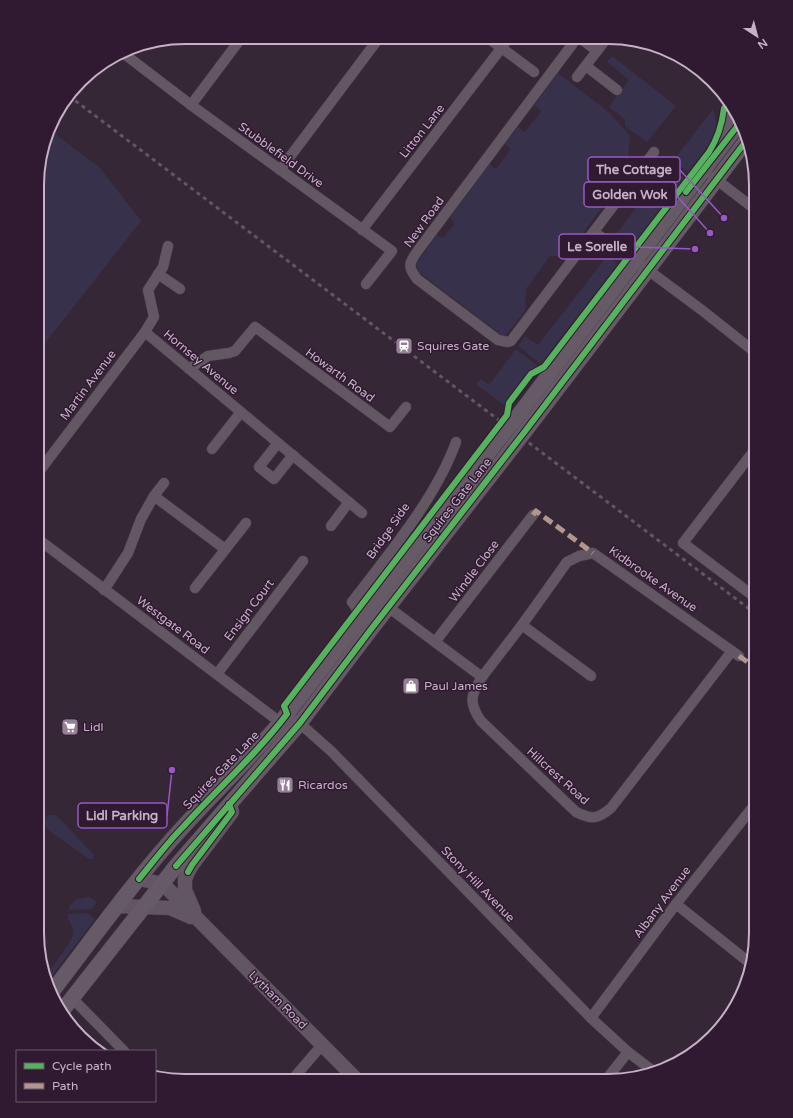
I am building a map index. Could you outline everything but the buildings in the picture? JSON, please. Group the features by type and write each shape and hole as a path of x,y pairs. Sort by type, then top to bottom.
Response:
{"main road":[{"name":"Squires Gate Lane","path":"725,142 730,116"},
{"name":"Squires Gate Lane","path":"65,1007 176,866 297,728 372,628 382,602 500,438 736,127"},
{"name":"Squires Gate Lane","path":"55,987 139,878 182,827 255,752 284,718 362,617 382,602 512,448 717,179 743,147"},
{"path":"199,920 185,890 186,879 192,865 232,812 229,804"},
{"path":"139,878 163,884"},
{"name":"Lytham Road","path":"163,884 351,1074"},
{"name":"Lytham Road","path":"117,906 170,908 199,920"}],"street":[{"path":"191,105 237,44"},
{"path":"280,170 374,44"},
{"path":"496,44 534,72"},
{"name":"Litton Lane","path":"362,230 505,44"},
{"name":"New Road","path":"573,44 412,259 410,271 417,279 484,331 498,340 508,342 514,339 654,152"},
{"path":"588,44 597,51"},
{"path":"577,78 602,44"},
{"name":"Stubblefield Drive","path":"128,57 191,105 392,251 366,284"},
{"path":"586,66 617,90"},
{"path":"704,170 749,204"},
{"path":"594,232 648,270 749,347"},
{"name":"Martin Avenue","path":"44,465 145,332 154,317 148,290 163,267 168,246"},
{"path":"158,274 180,289"},
{"name":"Howarth Road","path":"189,369 208,356 235,351 255,327 390,427 406,407"},
{"name":"Hornsey Avenue","path":"145,332 362,513"},
{"name":"Hornsey Avenue","path":"212,449 241,412"},
{"name":"Bridge Side","path":"372,628 362,617 352,602 397,544 429,496 450,458 456,442"},
{"path":"278,443 259,467 274,479 293,455"},
{"path":"749,457 683,543 749,593"},
{"path":"104,590 128,553 141,519 154,496 164,483"},
{"path":"154,496 225,549"},
{"path":"331,526 349,502"},
{"name":"Windle Close","path":"436,642 533,515"},
{"path":"195,588 246,523"},
{"name":"Westgate Road","path":"44,544 217,674 284,718"},
{"name":"Kidbrooke Avenue","path":"482,677 522,625 567,562 579,556 593,553 735,654"},
{"name":"Ensign Court","path":"217,674 303,562"},
{"path":"382,602 482,677"},
{"path":"522,625 591,676"},
{"name":"Hillcrest Road","path":"482,677 473,692 472,698 473,708 481,721 576,812 584,816 595,818 602,816 611,808 735,654"},
{"name":"Stony Hill Avenue","path":"284,718 331,751 591,1018 628,1052 649,1068"},
{"name":"Albany Avenue","path":"591,1018 676,904 749,812"},
{"path":"676,904 746,960"},
{"path":"72,998 123,1050"},
{"path":"297,1074 322,1044"},
{"path":"611,1074 628,1052"}],"shaded area":[{"path":"612,56 676,106 647,142 625,126 625,119 609,107 629,80 607,62"},
{"path":"558,73 611,114 630,136 628,161 605,189 609,198 566,256 550,256 526,289 525,311 504,337 419,272 416,264 437,235 443,238 455,223 450,218 489,164 496,169 511,149 505,144 518,127 525,132 541,111 534,105"},
{"path":"713,109 716,122 715,133 705,151 688,172 673,161"},
{"path":"54,133 100,168 141,221 44,344 44,176 47,157"},
{"path":"668,166 684,178 633,245 624,244 614,237"},
{"path":"608,255 617,265 541,364 518,346 525,336 538,345"},
{"path":"516,349 539,367 529,371 504,405 476,384 481,379 489,385"},
{"path":"48,815 54,815 59,818 94,855 93,859 89,859 47,829 44,825 44,820"},
{"path":"89,897 97,902 92,909 69,910 70,906 76,899"},
{"path":"87,913 95,919 51,977 49,971 67,947 72,936 73,930 68,919 68,914"}],"railway":[{"path":"73,99 749,609"}],"marked path":[{"path":"533,515 536,511 593,553"},
{"path":"739,656 749,663"}],"cycle path":[{"path":"139,879 171,839 249,758 287,714 284,706 507,415 509,403 531,374 544,367 709,152 715,142 724,108 726,108"},
{"path":"686,192 736,128"},
{"path":"176,866 300,723 743,145"},
{"path":"188,872 232,812 229,804"}],"place":[{"name":"The Cottage","path":"724,218"},
{"name":"Golden Wok","path":"710,233"},
{"name":"Le Sorelle","path":"695,249"},
{"name":"Squires Gate","path":"404,346"},
{"name":"Paul James","path":"411,686"},
{"name":"Lidl","path":"70,727"},
{"name":"Lidl Parking","path":"172,770"},
{"name":"Ricardos","path":"285,785"}]}
